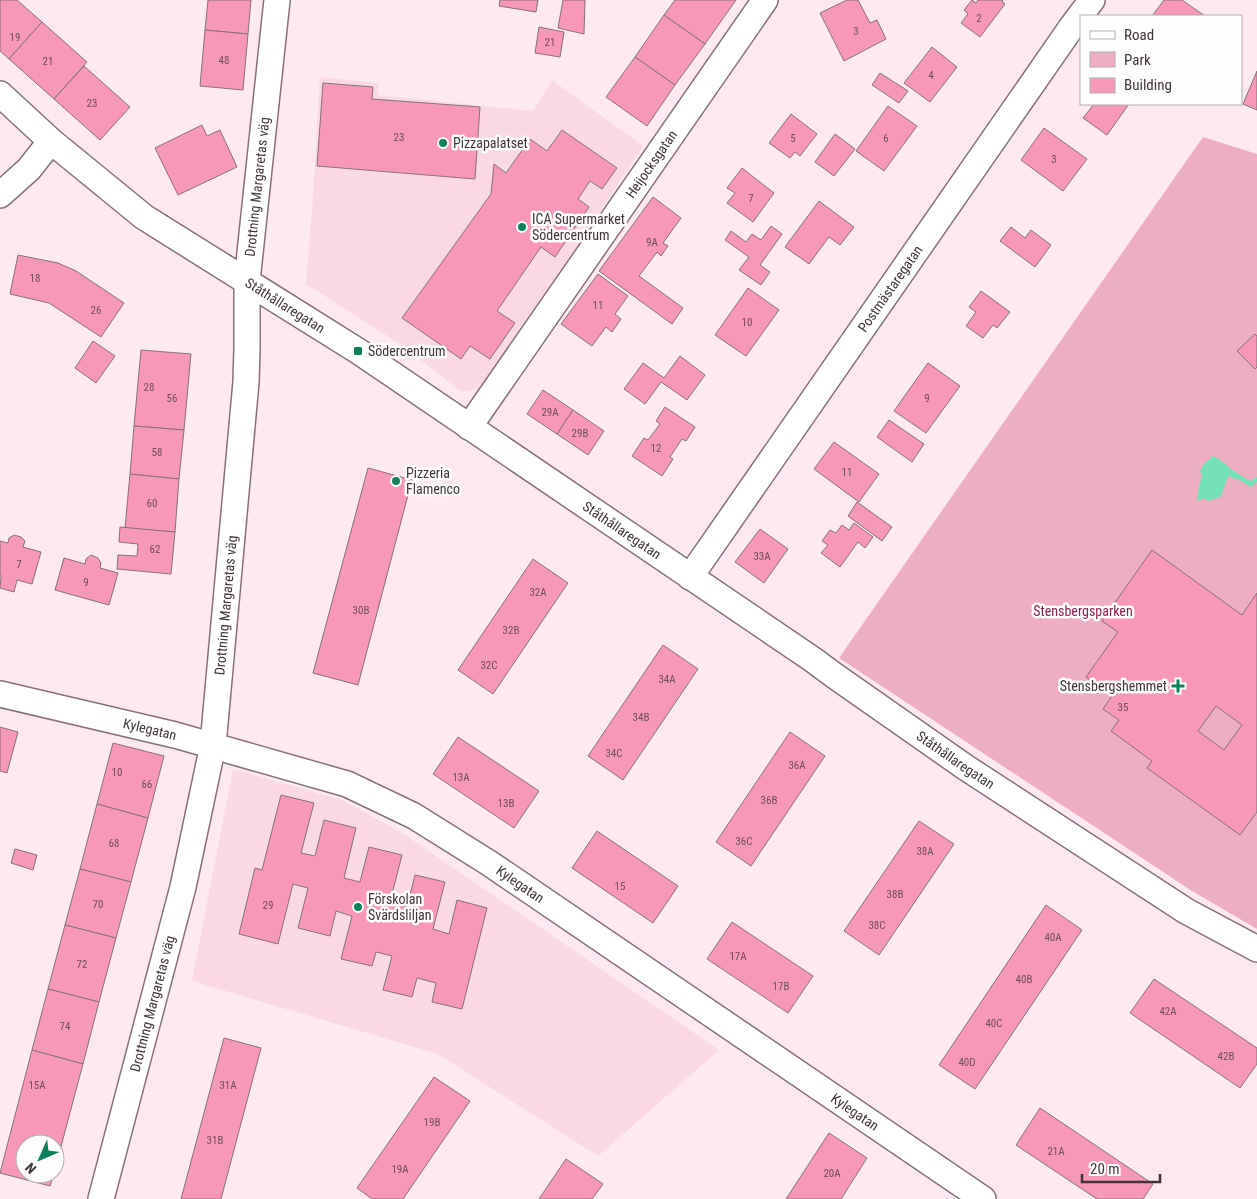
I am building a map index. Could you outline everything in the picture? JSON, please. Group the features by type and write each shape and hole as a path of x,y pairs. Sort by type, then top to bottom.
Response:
{"street":[{"name":"Drottning Margaretas väg","path":"101,1199 184,887 213,745 246,382 247,281 277,0"},
{"name":"Heijocksgatan","path":"469,428 765,0"},
{"name":"Postmästaregatan","path":"1081,15 1092,0"},
{"name":"Postmästaregatan","path":"690,577 1080,17"},
{"name":"Ståthållaregatan","path":"0,94 51,141 144,217 358,351 812,659 965,767 1186,912 1257,949"},
{"path":"0,195 29,169 51,141"},
{"name":"Kylegatan","path":"0,694 175,735 347,784 414,816 489,863 983,1199"}],"shaded area":[{"path":"320,77 378,83 378,95 533,111 552,80 643,146 485,387 462,392 400,344 306,284"},
{"path":"1213,456 1250,481 1257,477 1257,482 1251,487 1228,476 1220,497 1208,501 1205,498 1197,501 1202,475 1200,471 1203,465"},
{"name":"Förskolan Svärdsliljan","path":"233,769 342,800 401,832 719,1050 598,1156 438,1054 192,981"}],"green space":[{"name":"Stensbergsparken","path":"1203,137 1257,154 1257,929 1192,891 839,658"}],"building":[{"path":"0,0 17,0 42,22 9,59 0,51"},
{"path":"208,0 251,0 248,34 205,30"},
{"path":"500,0 538,0 536,12 499,6"},
{"path":"563,0 585,0 584,34 558,28"},
{"path":"675,0 736,0 705,44 664,15"},
{"path":"847,0 858,0 870,23 877,20 886,39 844,61 820,13"},
{"path":"972,0 976,3 978,0 1003,0 1002,2 1005,4 980,37 961,23 968,14 964,10"},
{"path":"1164,0 1182,0 1204,15 1153,15"},
{"path":"664,15 705,44 675,85 635,57"},
{"path":"42,22 87,62 54,99 9,59"},
{"path":"539,27 564,32 560,57 535,53"},
{"path":"205,30 248,34 243,90 200,86"},
{"path":"932,47 957,67 930,102 904,83"},
{"path":"635,57 675,85 647,126 606,97"},
{"path":"84,66 130,107 100,140 54,99"},
{"path":"1257,71 1257,110 1243,104"},
{"path":"880,73 908,91 899,103 872,85"},
{"path":"323,83 373,87 372,99 480,107 475,179 317,166"},
{"path":"1093,105 1128,105 1107,135 1083,118"},
{"path":"888,106 917,126 884,171 856,151"},
{"path":"791,114 817,134 800,156 795,152 790,158 769,143"},
{"path":"202,125 207,136 220,130 237,167 178,195 155,148"},
{"path":"1044,128 1087,159 1063,191 1021,160"},
{"name":"ICA Supermarket Södercentrum","path":"562,130 617,168 602,189 590,181 578,199 589,207 555,257 541,247 497,311 515,323 490,359 470,346 461,359 402,318 491,194 494,164 506,173 530,139 547,151"},
{"path":"835,134 855,149 834,176 815,162"},
{"path":"742,168 774,193 753,222 727,203 735,193 727,188"},
{"path":"653,197 681,218 663,243 668,246 661,256 657,252 639,276 683,308 672,324 599,271"},
{"path":"819,201 854,227 840,245 829,237 809,264 785,247"},
{"path":"771,226 782,234 760,265 770,272 761,285 739,270 749,257 725,240 731,231 746,242 752,234 761,240"},
{"path":"1011,227 1025,238 1031,230 1051,245 1035,267 1000,241"},
{"path":"18,255 58,263 76,271 124,303 101,337 49,303 10,294"},
{"path":"598,274 628,296 615,314 621,319 612,332 606,327 592,346 561,324"},
{"path":"748,288 779,310 746,356 715,335"},
{"path":"981,291 1010,312 997,328 993,325 983,338 966,326 976,312 969,307"},
{"path":"1255,334 1257,336 1257,367 1255,369 1237,351"},
{"path":"93,341 115,356 96,383 75,368"},
{"path":"141,350 191,354 184,430 134,426"},
{"path":"680,356 705,375 687,400 661,382 645,404 624,389 643,363 664,378"},
{"path":"928,363 960,386 926,433 894,411"},
{"path":"543,390 573,410 557,434 527,414"},
{"path":"665,407 695,427 686,441 682,439 670,457 673,459 662,476 632,456 644,438 648,440 660,424 656,421"},
{"path":"573,410 604,431 588,455 557,434"},
{"path":"889,420 924,444 912,462 877,437"},
{"path":"134,426 184,430 179,479 130,474"},
{"path":"834,442 879,474 859,502 814,469"},
{"path":"368,468 412,480 358,685 313,673"},
{"path":"130,474 179,479 175,532 125,528"},
{"path":"857,502 892,527 882,541 848,516"},
{"path":"854,523 873,537 865,548 858,542 840,567 821,553 828,545 822,541 830,530 836,533 842,525 849,530"},
{"path":"120,527 175,532 171,574 117,569 118,555 137,556 138,544 119,542"},
{"path":"760,529 788,549 764,583 735,562"},
{"path":"14,535 21,537 25,541 23,547 41,552 32,584 17,580 14,592 0,588 0,541 8,543 9,538"},
{"name":"Stensbergshemmet","path":"1152,550 1242,615 1257,593 1257,812 1240,835 1147,768 1152,761 1111,731 1119,720 1103,709 1112,696 1086,677 1118,632 1102,621","holes":["1216,706 1242,725 1224,750 1198,731"]},
{"path":"91,555 98,558 101,563 100,568 118,573 109,605 55,590 64,558 85,564 86,559"},
{"path":"533,559 568,583 493,694 458,670"},
{"path":"663,645 698,669 623,780 588,756"},
{"path":"0,727 18,732 7,773 0,771"},
{"path":"790,732 825,756 751,866 716,842"},
{"path":"458,737 539,791 514,828 433,774"},
{"path":"113,743 164,756 148,818 97,804"},
{"path":"281,795 314,803 301,853 315,856 324,820 356,828 344,878 360,882 369,847 402,855 390,902 407,907 415,875 445,882 433,929 449,934 457,900 487,908 462,1009 432,1002 436,983 417,978 412,997 383,990 392,956 376,952 372,966 341,959 352,916 336,911 330,936 298,928 308,888 293,884 278,944 239,934 255,868 262,870"},
{"path":"97,804 148,818 131,882 80,869"},
{"path":"919,821 954,844 879,955 844,931"},
{"path":"597,831 678,886 653,923 572,868"},
{"path":"15,849 37,855 33,870 11,863"},
{"path":"80,869 131,882 116,938 65,925"},
{"path":"1046,905 1082,930 975,1089 939,1065"},
{"path":"732,922 813,976 788,1013 707,959"},
{"path":"65,925 116,938 99,1002 48,989"},
{"path":"1154,979 1257,1048 1257,1064 1240,1088 1130,1013"},
{"path":"48,989 99,1002 83,1064 32,1050"},
{"path":"224,1038 261,1048 221,1199 181,1199"},
{"path":"32,1050 83,1064 64,1134 15,1134 15,1177 0,1173"},
{"path":"434,1077 470,1101 403,1199 372,1199 357,1188"},
{"path":"1040,1108 1153,1184 1143,1199 1097,1199 1016,1145"},
{"path":"829,1133 867,1158 841,1199 786,1199"},
{"path":"566,1159 603,1184 592,1199 539,1199"}],"place":[{"name":"Pizzapalatset","path":"443,143"},
{"name":"ICA Supermarket Södercentrum","path":"522,227"},
{"name":"Södercentrum","path":"358,351"},
{"name":"Pizzeria Flamenco","path":"396,481"},
{"name":"Stensbergshemmet","path":"1178,686"},
{"name":"Förskolan Svärdsliljan","path":"358,907"}]}
